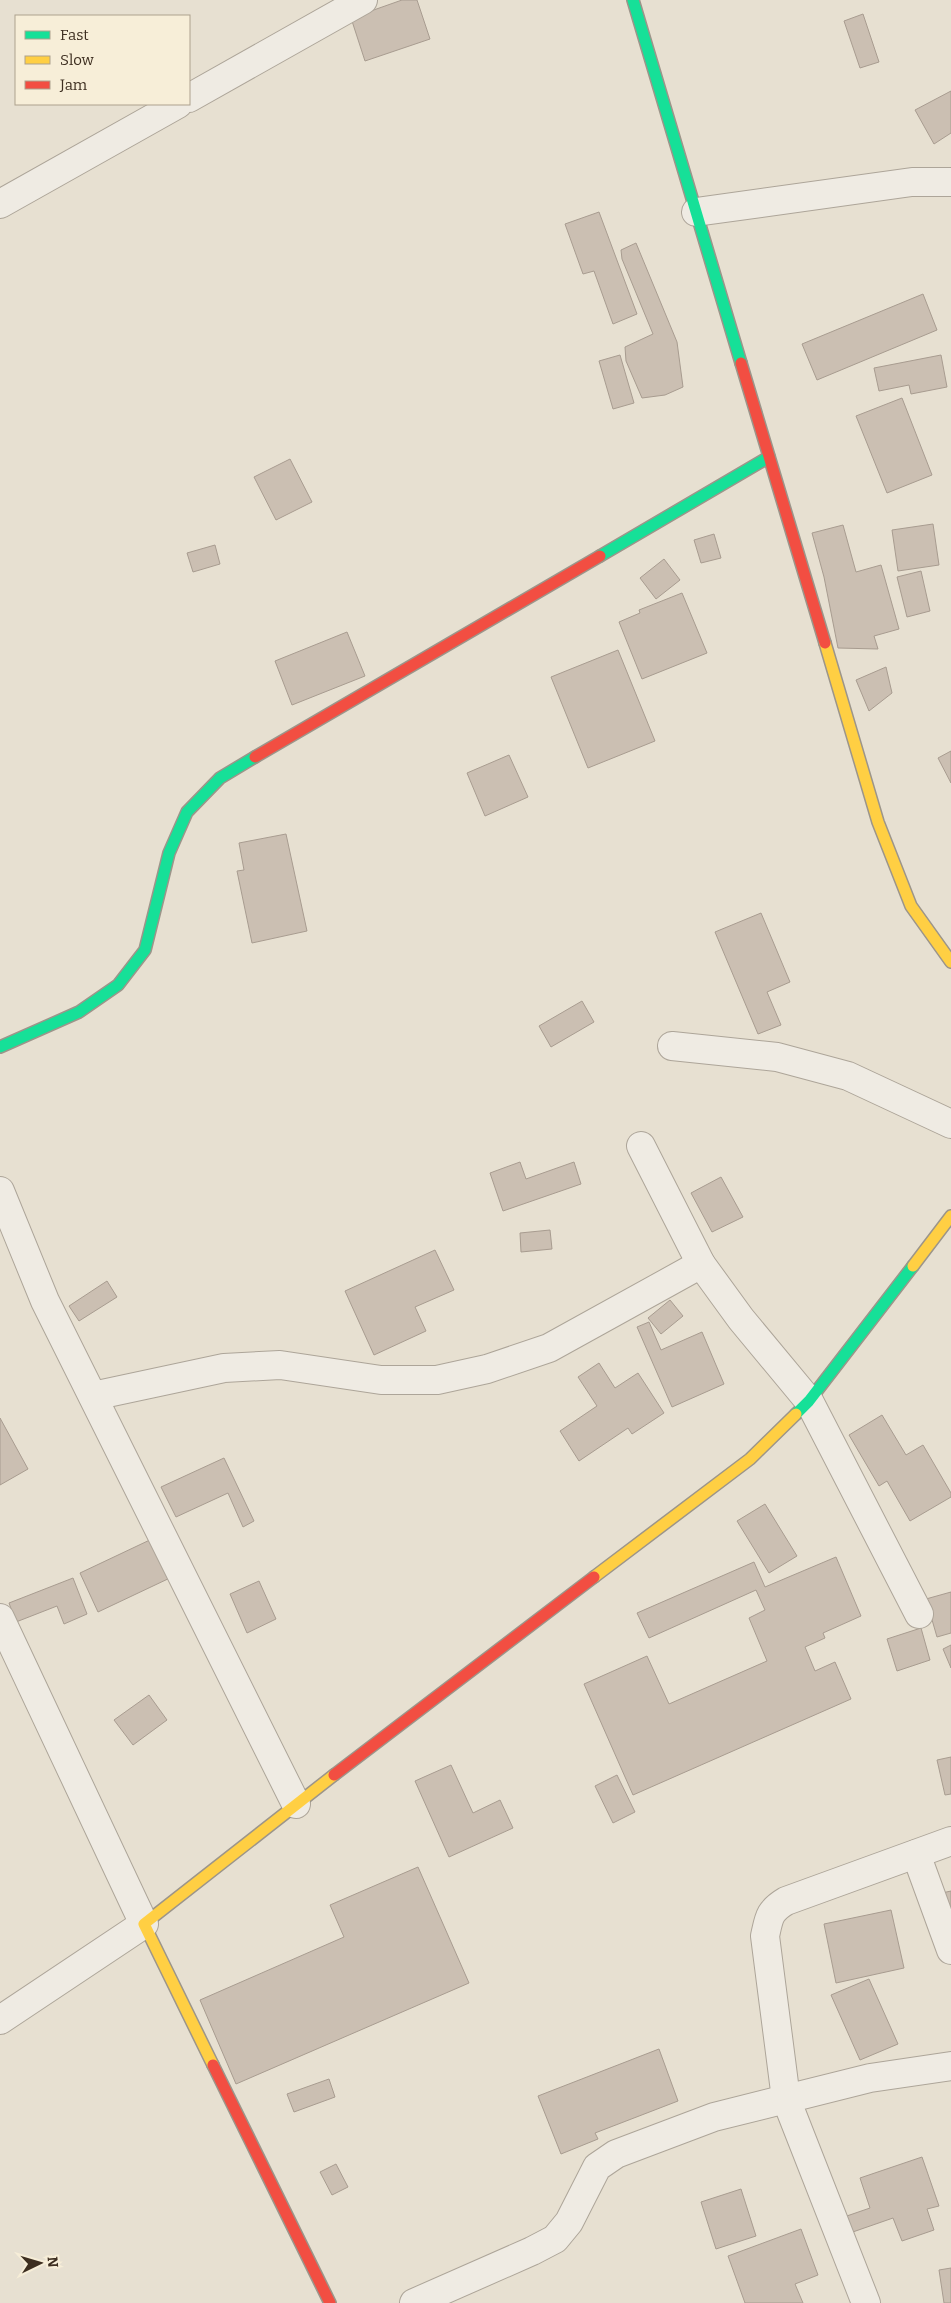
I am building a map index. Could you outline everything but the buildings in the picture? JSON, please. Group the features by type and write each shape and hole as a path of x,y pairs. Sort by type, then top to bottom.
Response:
{"street":[{"path":"190,97 363,0"},
{"path":"633,0 878,822 911,906 951,962"},
{"path":"0,204 176,105"},
{"path":"696,212 912,182 951,182"},
{"path":"0,1047 79,1012 118,986 145,950 169,853 188,812 220,778 769,457"},
{"path":"672,1046 777,1057 848,1076 951,1124"},
{"path":"641,1146 701,1264 741,1319 809,1401 919,1614"},
{"path":"0,1191 45,1301 296,1804"},
{"path":"0,2020 144,1924 296,1804 750,1459 809,1401 951,1216"},
{"path":"93,1396 224,1368 280,1364 381,1380 436,1380 487,1369 549,1348 701,1264"},
{"path":"0,1618 144,1924 330,2303"},
{"path":"866,2303 786,2099 765,1936 769,1917 774,1908 786,1901 951,1841"},
{"path":"916,1854 951,1950"},
{"path":"414,2303 532,2251 555,2238 568,2222 597,2167 604,2160 714,2117 870,2078 951,2066"}],"traffic: fast":[{"path":"633,0 741,363"},
{"path":"600,556 769,457"},
{"path":"0,1047 79,1012 118,985 145,950 169,853 187,812 220,778 255,757"},
{"path":"796,1414 809,1401 913,1266"}],"traffic: slow":[{"path":"825,643 878,822 911,906 951,962"},
{"path":"913,1266 951,1216"},
{"path":"594,1577 750,1459 796,1414"},
{"path":"213,2065 144,1924 334,1775"}],"traffic: jam":[{"path":"741,363 825,643"},
{"path":"255,757 600,556"},
{"path":"334,1775 594,1577"},
{"path":"213,2065 330,2303"}]}
